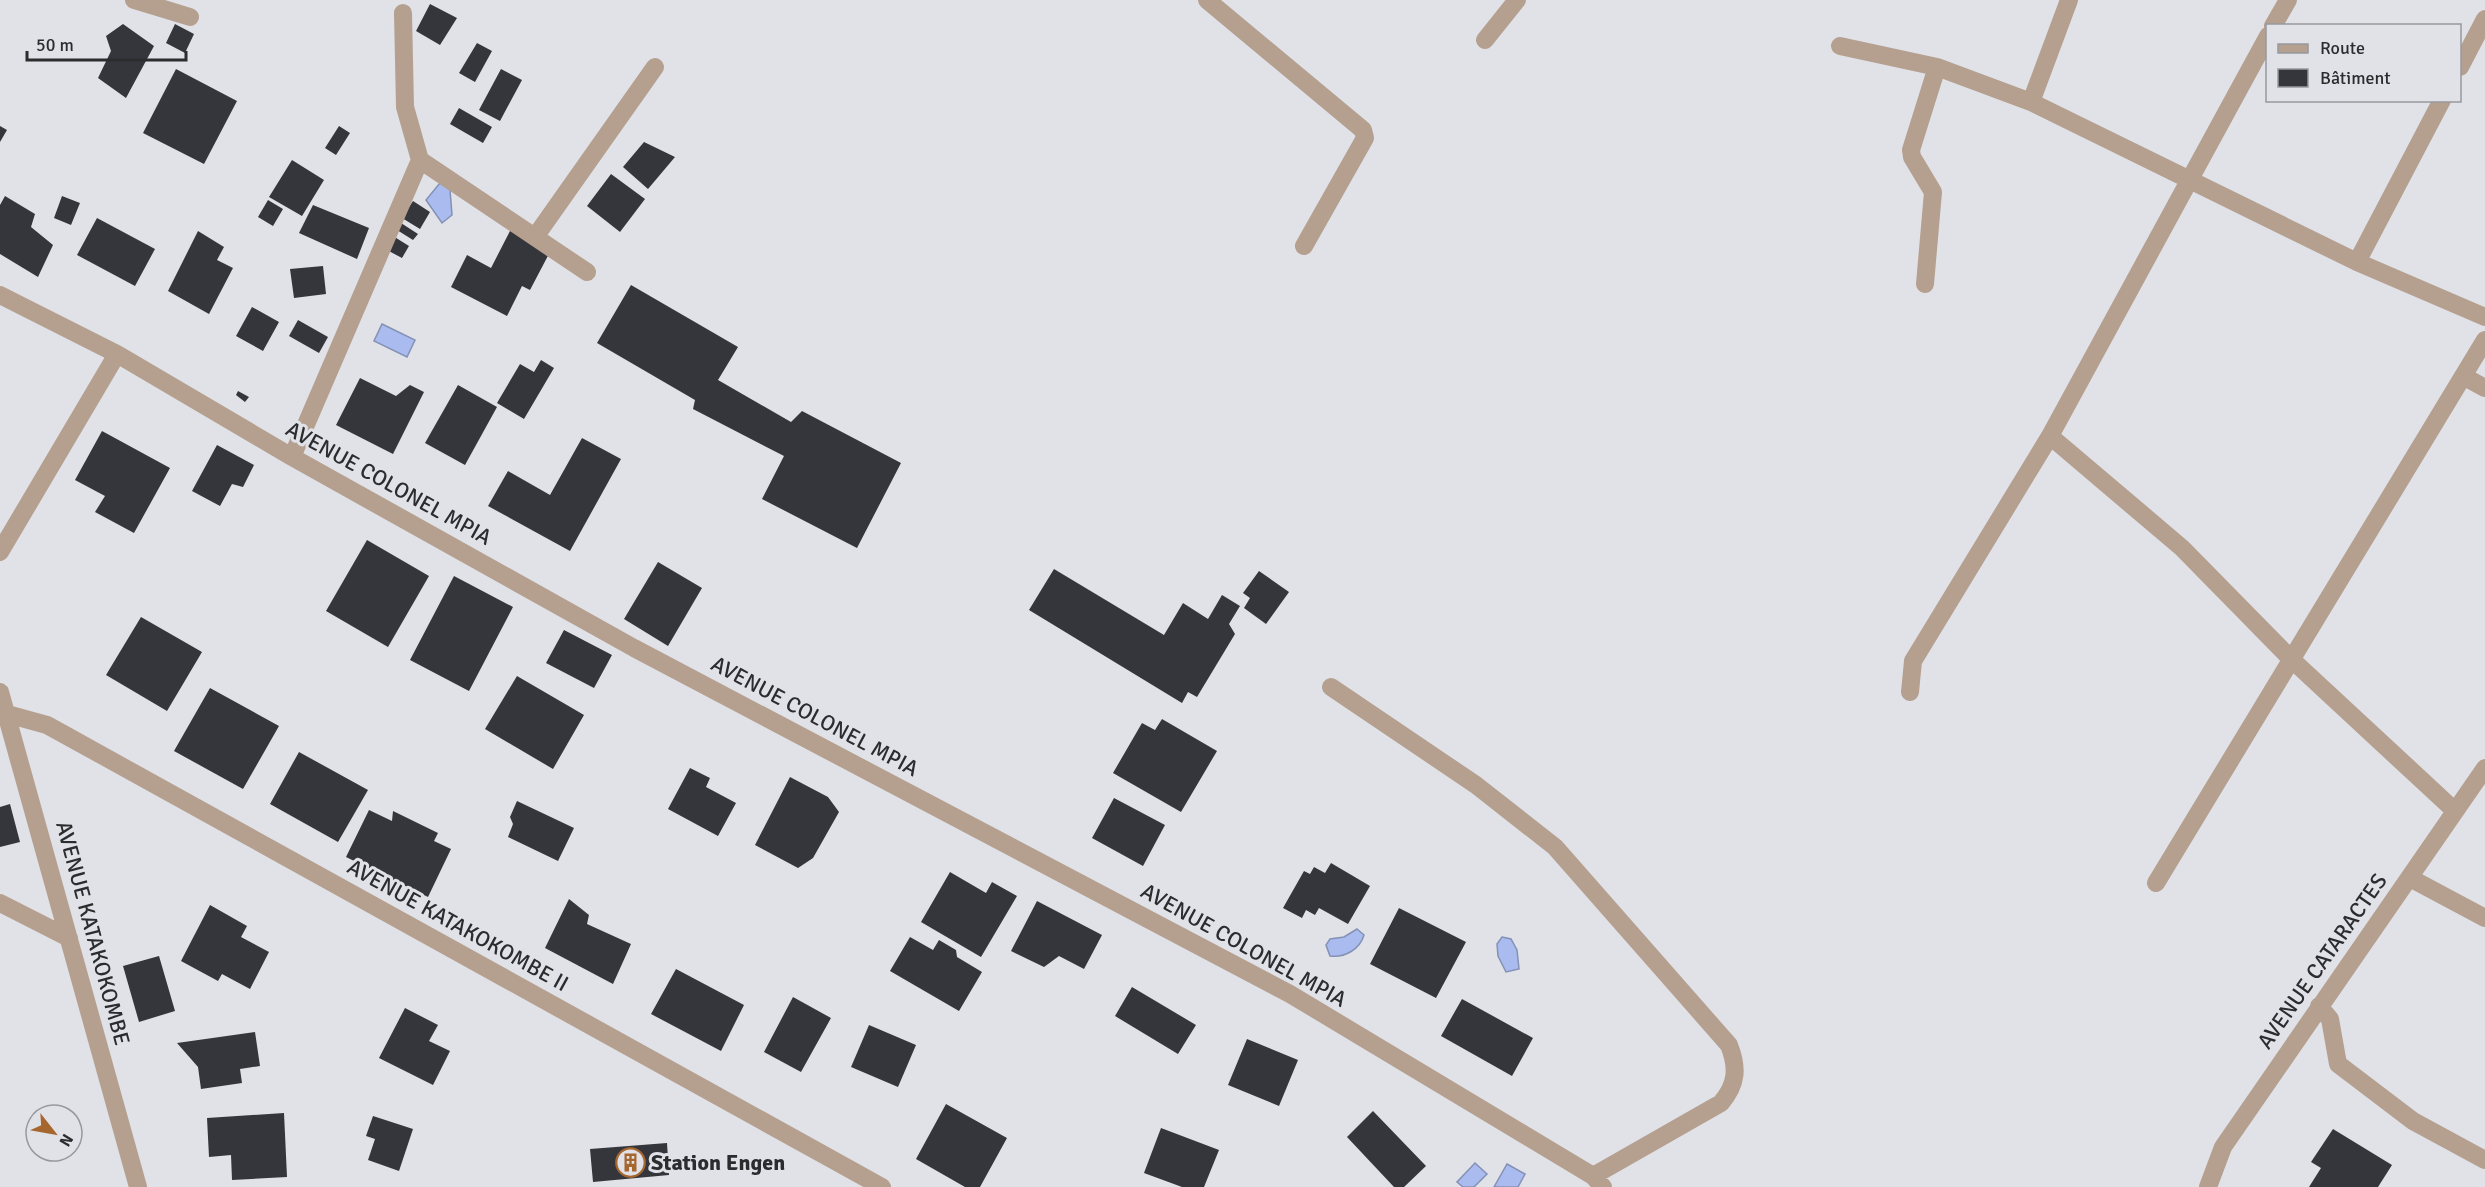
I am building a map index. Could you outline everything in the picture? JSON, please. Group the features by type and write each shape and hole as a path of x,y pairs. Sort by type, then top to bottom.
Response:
{"street":[{"path":"134,0 190,17"},
{"path":"1207,0 1363,130 1365,138 1304,246"},
{"path":"1485,40 1517,0"},
{"path":"2031,102 2069,0"},
{"path":"2274,24 2288,0"},
{"path":"292,457 420,160 405,107 403,14"},
{"path":"2461,65 2485,19"},
{"path":"1910,692 1912,661 2050,436 2266,40"},
{"path":"1840,46 1937,67 2031,102 2357,262 2485,317"},
{"path":"535,237 655,67"},
{"path":"1925,284 1933,192 1912,157 1911,150 1937,67"},
{"path":"2357,262 2441,102"},
{"path":"420,160 587,272"},
{"name":"AVENUE COLONEL MPIA","path":"0,295 117,354 292,457 634,648 1290,994 1598,1182"},
{"path":"2156,883 2290,658 2485,340"},
{"path":"0,552 117,354"},
{"path":"2463,376 2485,388"},
{"path":"2050,436 2182,548 2290,658 2455,811"},
{"path":"1331,687 1476,785 1555,847 1729,1045 1736,1076 1731,1091 1721,1103 1598,1182"},
{"name":"AVENUE KATAKOKOMBE","path":"0,692 138,1187"},
{"name":"AVENUE KATAKOKOMBE II","path":"7,714 47,725 67,735 882,1187"},
{"name":"AVENUE CATARACTES","path":"2208,1187 2223,1147 2485,768"},
{"path":"2410,878 2485,918"},
{"path":"0,903 69,938"},
{"path":"2319,1006 2330,1019 2338,1064 2413,1121 2485,1160"}],"water":[{"path":"440,183 450,190 452,215 442,223 426,200"},
{"path":"382,324 415,340 407,357 374,341"},
{"path":"1357,929 1364,935 1351,952 1341,956 1330,956 1326,945 1330,939 1344,937"},
{"path":"1502,937 1511,939 1517,950 1519,969 1506,972 1498,956 1497,944"},
{"path":"1475,1163 1487,1174 1474,1187 1463,1187 1457,1182"},
{"path":"1507,1164 1525,1174 1518,1187 1494,1187"}],"building":[{"path":"430,4 457,18 440,45 416,31"},
{"path":"123,24 154,46 126,98 98,78 111,51 106,36"},
{"path":"175,24 194,34 185,53 166,43"},
{"path":"477,43 492,51 475,82 459,73"},
{"path":"176,69 237,101 204,164 143,133"},
{"path":"501,69 522,80 500,121 479,110"},
{"path":"459,108 492,127 483,143 450,124"},
{"path":"0,126 7,130 0,142"},
{"path":"339,126 350,133 336,155 325,148"},
{"path":"644,142 675,157 648,189 623,167"},
{"path":"292,160 324,180 302,216 269,197"},
{"path":"611,174 645,199 620,232 587,206"},
{"path":"5,196 35,214 31,227 53,245 38,277 0,254 0,205"},
{"path":"62,196 80,203 71,225 54,218"},
{"path":"268,200 283,209 273,226 258,217"},
{"path":"413,201 430,212 420,229 402,218"},
{"path":"313,205 369,228 357,259 299,233"},
{"path":"97,218 155,249 135,286 77,255"},
{"path":"401,223 418,234 413,240 397,230"},
{"path":"511,229 551,250 530,290 522,286 507,316 451,287 467,255 491,268"},
{"path":"198,231 224,247 217,260 233,268 209,314 168,291"},
{"path":"393,236 409,246 402,258 385,249"},
{"path":"323,266 326,294 294,298 290,269"},
{"path":"631,285 738,347 718,380 791,422 802,411 901,463 857,548 762,499 784,456 693,409 695,400 597,343"},
{"path":"252,307 279,322 263,351 236,336"},
{"path":"298,320 328,337 319,353 289,336"},
{"path":"541,360 554,368 524,419 497,403 520,364 534,372"},
{"path":"360,378 396,396 410,385 424,392 393,454 336,425"},
{"path":"458,385 497,407 465,465 425,443"},
{"path":"238,391 249,397 245,402 236,395"},
{"path":"102,431 170,468 134,533 95,512 105,496 75,480"},
{"path":"582,438 621,459 570,551 488,506 508,471 550,495"},
{"path":"217,445 254,465 243,487 232,484 220,506 192,491"},
{"path":"367,540 429,576 388,647 326,611"},
{"path":"658,562 702,588 668,646 624,619"},
{"path":"1054,569 1164,635 1183,603 1208,619 1222,595 1240,606 1229,624 1235,634 1197,697 1188,692 1182,703 1029,610"},
{"path":"1259,571 1289,592 1266,624 1244,608 1250,598 1243,593"},
{"path":"454,576 513,607 469,691 410,660"},
{"path":"141,617 202,652 167,711 106,675"},
{"path":"564,630 612,655 594,688 546,663"},
{"path":"517,676 584,715 553,769 485,729"},
{"path":"210,688 279,726 243,789 174,751"},
{"path":"1162,719 1217,751 1181,812 1113,773 1142,723 1155,730"},
{"path":"299,752 368,790 338,842 270,804"},
{"path":"690,768 710,778 706,787 736,803 718,836 668,809"},
{"path":"790,777 828,797 839,812 813,858 798,868 755,845"},
{"path":"1114,798 1165,825 1143,866 1092,838"},
{"path":"517,801 574,828 558,861 508,837 513,824 510,817"},
{"path":"10,804 20,842 0,847 0,807"},
{"path":"369,810 392,821 393,811 438,833 434,841 451,849 428,897 346,857"},
{"path":"1331,863 1370,886 1348,924 1319,908 1315,915 1306,910 1302,918 1283,908 1304,871 1310,874 1314,867 1325,873"},
{"path":"950,872 986,893 992,882 1017,896 981,957 921,922"},
{"path":"569,899 589,915 587,924 631,944 613,984 545,948"},
{"path":"1037,901 1102,935 1084,969 1059,956 1044,967 1011,951"},
{"path":"210,905 247,926 241,937 269,952 250,989 222,974 218,981 181,961"},
{"path":"1399,908 1466,942 1436,998 1370,964"},
{"path":"910,937 933,950 939,940 956,950 957,957 982,972 959,1011 890,971"},
{"path":"159,956 175,1011 139,1022 123,966"},
{"path":"676,969 744,1005 721,1051 651,1014"},
{"path":"1132,987 1196,1025 1178,1054 1115,1016"},
{"path":"793,997 831,1018 801,1072 764,1052"},
{"path":"1462,999 1533,1038 1512,1076 1441,1036"},
{"path":"405,1008 438,1025 429,1041 450,1051 433,1085 379,1058"},
{"path":"869,1025 916,1045 898,1087 851,1067"},
{"path":"255,1032 260,1066 240,1069 242,1083 201,1089 198,1067 177,1043"},
{"path":"1247,1039 1298,1060 1279,1106 1228,1085"},
{"path":"946,1104 1007,1138 980,1187 965,1187 916,1159"},
{"path":"1373,1111 1426,1166 1404,1187 1394,1187 1347,1137"},
{"path":"284,1113 287,1177 232,1180 231,1155 209,1157 207,1118"},
{"path":"373,1116 413,1129 399,1171 368,1160 375,1139 366,1136"},
{"path":"1161,1128 1219,1150 1204,1187 1182,1187 1144,1173"},
{"path":"2333,1129 2392,1165 2378,1187 2309,1187 2321,1168 2311,1162"},
{"name":"Station Engen","path":"667,1143 669,1175 593,1182 590,1149"}],"place":[{"name":"Station Engen","path":"630,1162"}]}
